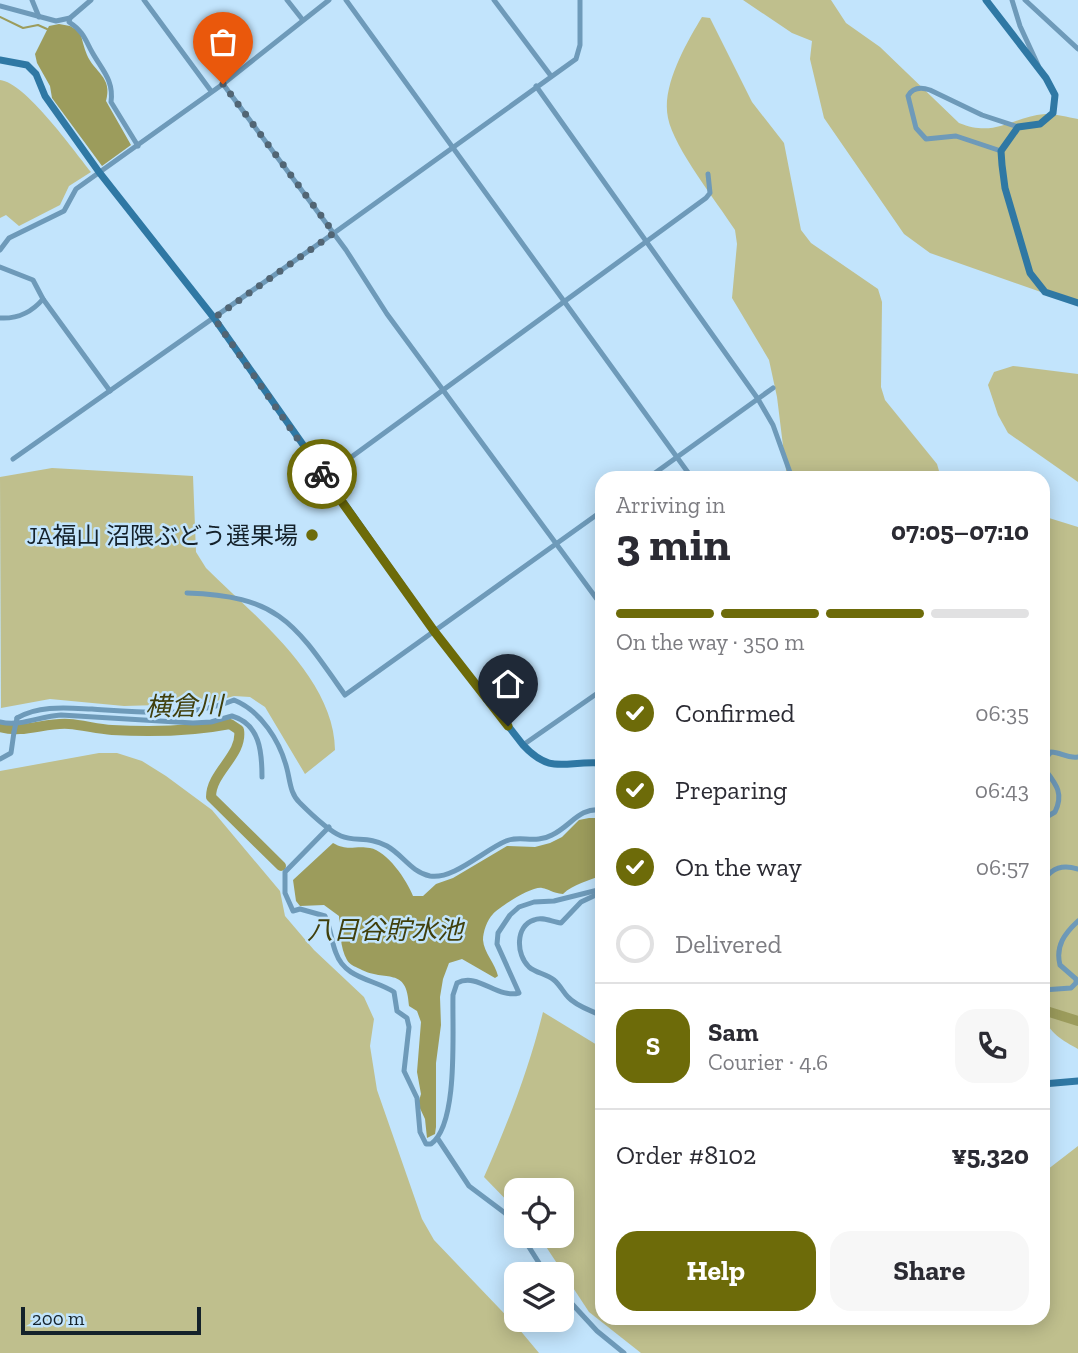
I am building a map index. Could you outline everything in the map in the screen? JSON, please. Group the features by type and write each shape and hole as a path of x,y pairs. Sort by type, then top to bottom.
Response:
{"street":[{"path":"32,0 39,17"},
{"path":"0,6 56,22 70,18 91,0"},
{"path":"144,0 211,91"},
{"path":"287,0 302,19"},
{"path":"0,250 9,238 64,211 76,189 223,84 328,0"},
{"path":"346,0 687,471"},
{"path":"494,0 551,76"},
{"path":"13,459 334,233 579,55 580,0"},
{"path":"986,0 1039,67"},
{"path":"1002,151 956,136 926,139 916,128 908,96 910,92 922,88 930,90 982,115 1018,127 1040,124 1053,113 1055,95 1020,26 1012,0"},
{"path":"1025,0 1078,50"},
{"path":"70,18 69,22 85,35 92,52 110,79 111,102 138,146"},
{"path":"0,60 27,65 36,75 45,96 99,172 214,318 434,631 523,745 540,761 554,765 595,763"},
{"path":"223,84 334,233 387,314 595,597"},
{"path":"536,86 758,399 773,425 789,471"},
{"path":"1018,127 1002,151 1005,188 1030,273 1045,292 1078,303"},
{"path":"324,477 706,198 710,193 708,174"},
{"path":"0,267 33,281 43,299 110,391"},
{"path":"0,318 15,318 37,306 43,299"},
{"path":"658,471 774,388"},
{"path":"187,593 251,600 281,616 296,630 345,695 595,516"},
{"path":"523,745 595,695"},
{"path":"0,759 11,753 17,718 24,714 60,707 136,711 186,710 215,708 234,700 256,714 278,742 291,789 297,800 342,836 359,837 386,845 418,872 440,877 509,839 540,840 561,830 583,812 595,809"},
{"path":"0,722 23,723 44,716 61,715 193,723 211,722 232,716 249,723 257,739 262,777"},
{"path":"1050,753 1078,757"},
{"path":"1050,775 1055,781 1059,797 1055,812 1050,814"},
{"path":"329,827 285,872 285,893 293,911 300,909 325,916 340,963 348,971 394,992 397,1011 407,1018 409,1027 404,1071 417,1098 422,1139 426,1144 438,1139 448,1113 451,1095 453,995 457,983 463,979 472,980 512,995 519,993 497,944 498,933 510,915 519,907 534,902 554,901 595,892"},
{"path":"1050,873 1055,868 1067,866 1078,869"},
{"path":"595,895 581,902 561,923 542,918 525,925 521,933 520,947 529,967 554,980 569,999 595,1013"},
{"path":"1050,990 1071,988 1076,984 1076,979 1060,965 1058,949 1078,921"},
{"path":"1050,1083 1078,1081"},
{"path":"438,1139 469,1186 504,1212"},
{"path":"574,1306 597,1331 624,1353"}],"green space":[{"path":"743,0 831,0 846,23 880,47 959,123 972,127 994,128 1045,114 1078,119 1078,305 930,253 904,234 824,118 810,59 812,41 792,33"},
{"path":"702,17 710,18 752,102 784,143 801,230 811,243 878,289 882,302 881,387 885,400 937,464 939,471 786,471 777,397 769,360 732,298 737,244 735,230 678,144 668,118 668,92 683,52"},
{"path":"0,80 22,92 35,104 91,172 69,186 60,205 19,226 6,215 0,218"},
{"path":"1013,366 1078,374 1078,482 1008,433 998,415 988,385 994,372"},
{"path":"52,468 193,476 196,552 206,568 268,627 306,673 321,698 331,723 335,750 305,774 265,707 250,697 234,696 194,704 124,706 50,699 1,708 0,477"},
{"path":"1050,518 1078,527 1078,1049 1052,1031"},
{"path":"99,753 117,753 142,761 212,810 280,891 285,916 314,950 364,997 374,1019 370,1046 377,1090 422,1219 434,1240 504,1313 504,1332 522,1332 539,1353 0,1353 0,771"},
{"path":"543,1012 595,1044 595,1317 574,1289 574,1262 556,1262 547,1248 574,1248 574,1178 504,1178 504,1198 484,1177 517,1096"},
{"path":"1078,1146 1078,1353 641,1353 605,1325 1050,1325 1050,1168"}],"water":[{"path":"59,24 80,32 90,61 105,80 106,101 131,145 102,166 52,98 50,86 37,63 35,54 49,26"},
{"name":"八日谷貯水池","path":"595,818 595,878 576,885 563,894 542,888 531,890 493,914 486,926 483,940 497,971 498,976 495,978 462,959 449,963 440,997 436,1127 435,1134 427,1138 425,1119 418,1104 421,1094 417,1072 421,1022 417,1011 409,1006 404,985 394,977 369,973 349,963 342,944 339,916 324,905 300,906 296,901 293,880 333,843 348,848 364,847 376,850 396,867 413,896 423,896 436,884 453,878 507,846 535,847 550,843 562,837 579,820"}],"waterway":[{"path":"0,17 23,28 38,25 47,29"},
{"name":"横倉川","path":"0,727 26,729 69,724 112,730 156,731 230,724 239,730 239,739 212,788 211,797 281,866"},
{"name":"横倉川","path":"1050,1012 1078,1021"}],"way so far":[{"path":"223,84 334,233 214,318 322,474"}],"place":[{"name":"JA福山 沼隈ぶどう選果場","path":"312,535"}],"route":[{"path":"322,474 434,631 508,726"}]}
